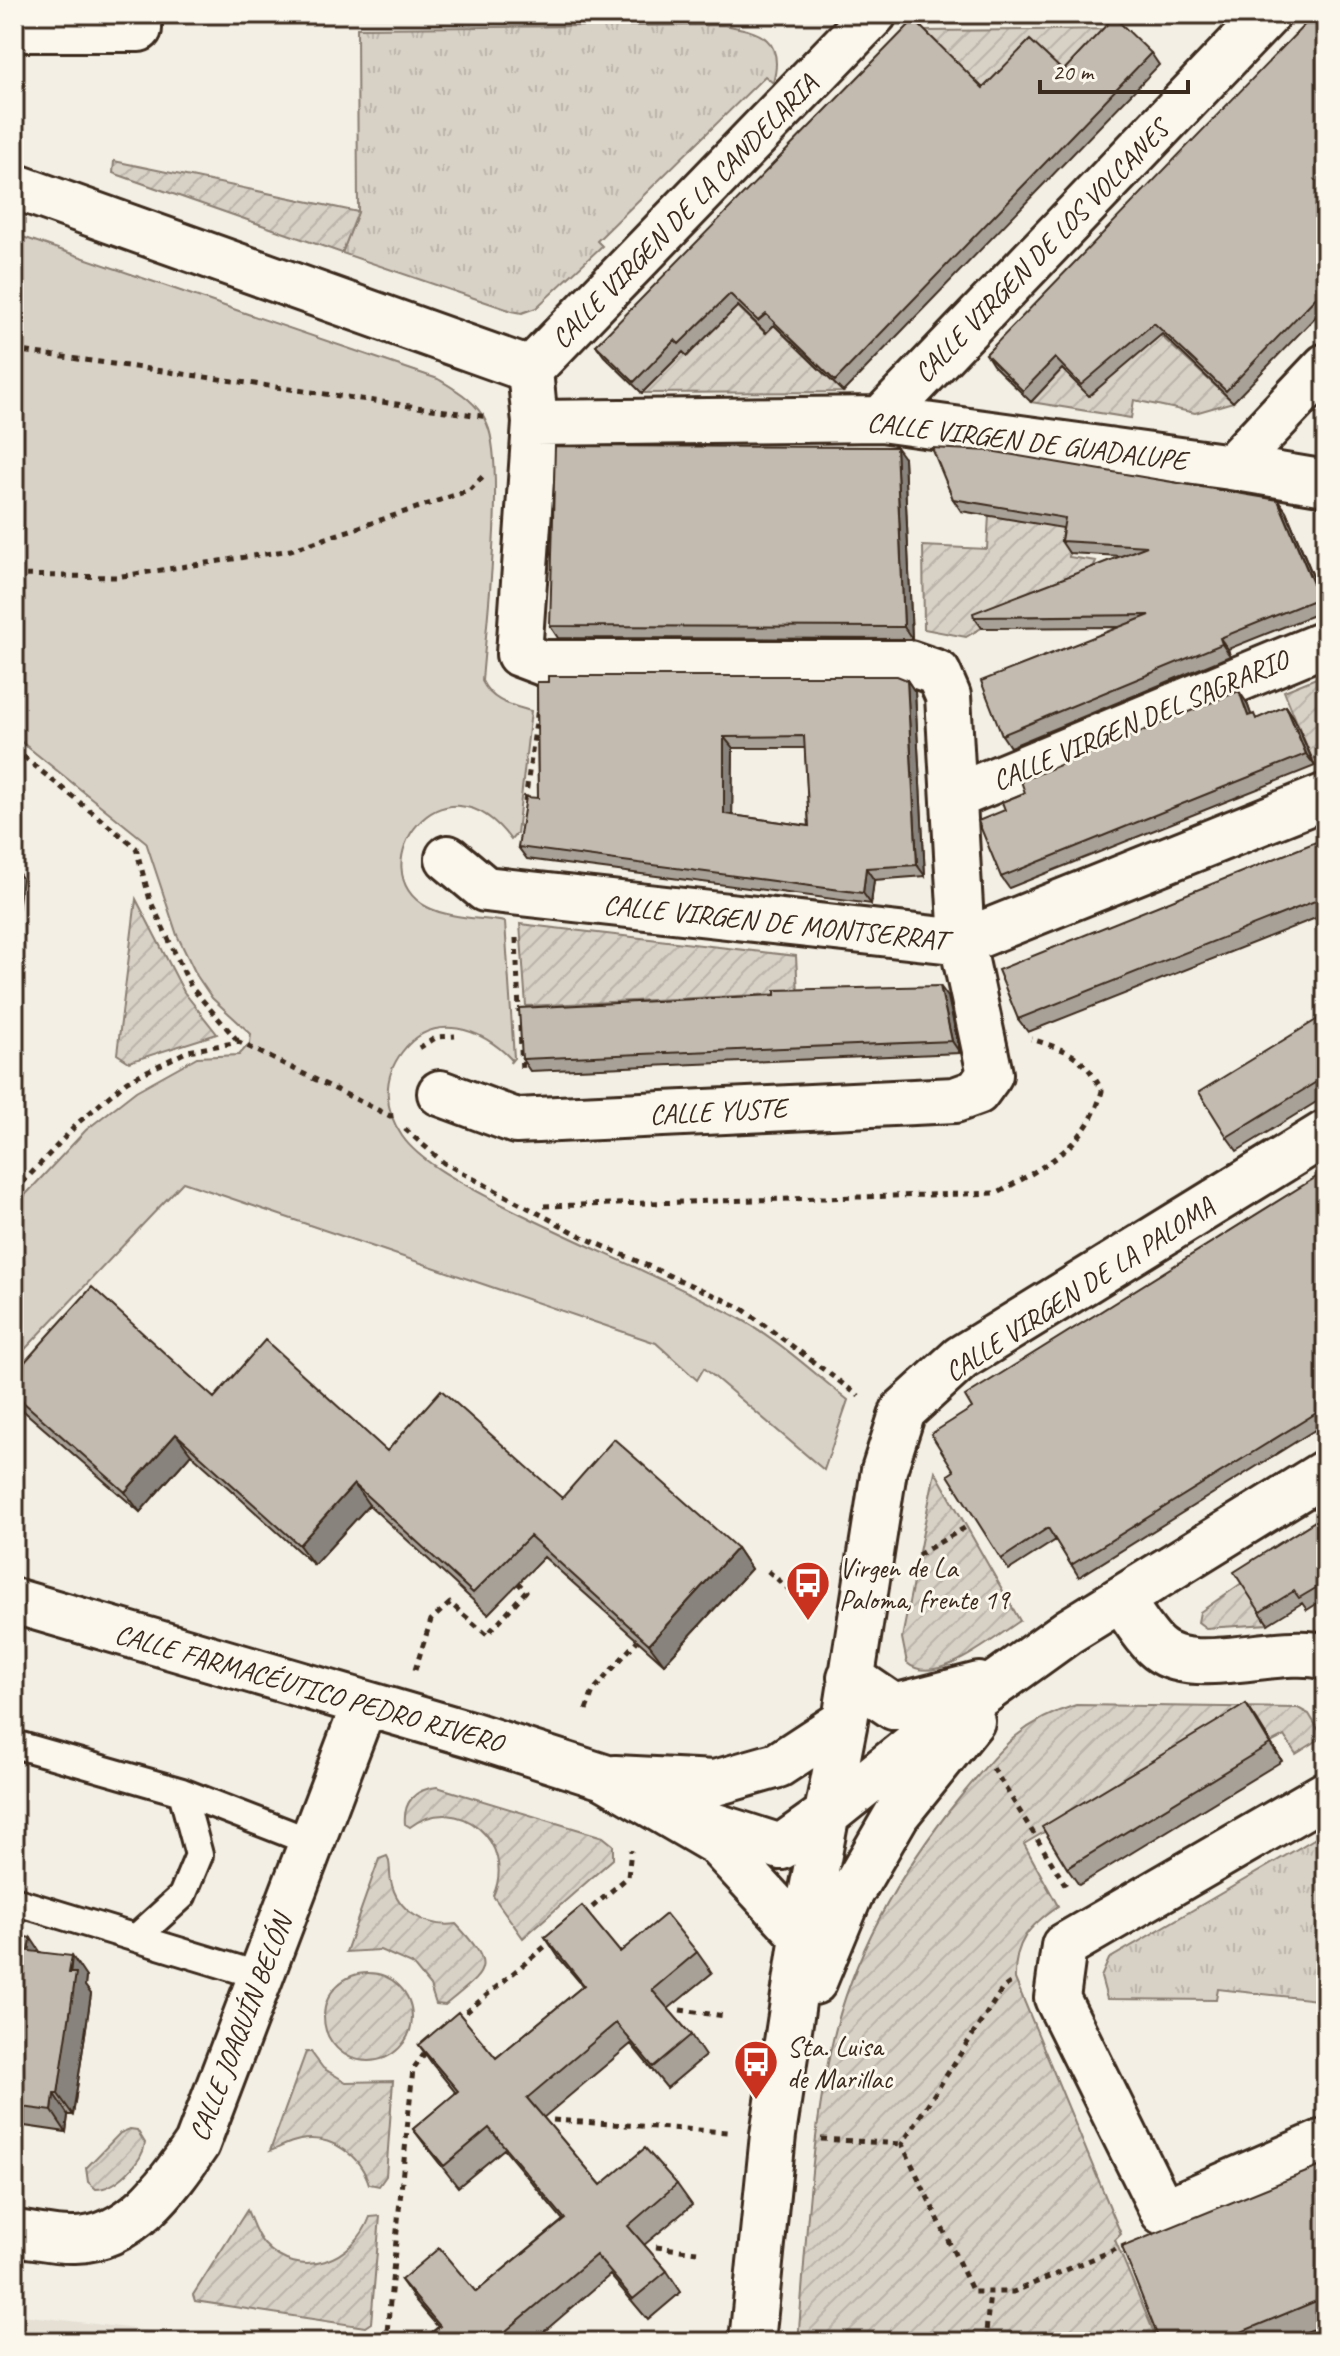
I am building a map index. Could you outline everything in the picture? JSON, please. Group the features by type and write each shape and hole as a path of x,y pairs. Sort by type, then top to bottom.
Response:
{"street":[{"path":"14,29 139,29 139,14"},
{"name":"CALLE VIRGEN DE LA CANDELARIA","path":"543,663 519,654 518,638 535,423 530,370 874,14"},
{"name":"CALLE VIRGEN DE LOS VOLCANES","path":"881,419 1268,14"},
{"path":"14,186 530,370"},
{"path":"1231,467 1326,366"},
{"name":"CALLE VIRGEN DE GUADALUPE","path":"535,423 881,419 1326,483"},
{"name":"CALLE VIRGEN DEL SAGRARIO","path":"954,797 1326,643"},
{"path":"543,663 909,663 938,673 948,696 962,942"},
{"name":"CALLE VIRGEN DE MONTSERRAT","path":"448,858 485,889 962,942 1326,796"},
{"name":"CALLE YUSTE","path":"440,1093 516,1121 955,1100 977,1092 990,1074 962,942"},
{"name":"CALLE VIRGEN DE LA PALOMA","path":"790,2040 803,1936 845,1721 884,1470 903,1411 961,1358 1326,1133"},
{"path":"829,1813 941,1723 1069,1631 1326,1472"},
{"path":"1121,1600 1156,1648 1180,1658 1222,1660 1295,1652 1326,1657"},
{"name":"CALLE FARMACÉUTICO PEDRO RIVERO","path":"14,1601 604,1777 717,1843 803,1936"},
{"path":"850,1677 894,1707 1009,1677"},
{"path":"752,2342 773,2135 790,2040 850,1895 897,1814 1009,1677"},
{"name":"CALLE JOAQUÍN BELÓN","path":"14,2233 78,2241 115,2229 146,2209 173,2179 197,2144 364,1705"},
{"name":"CALLE FARMACÉUTICO PEDRO RIVERO","path":"604,1777 715,1783 778,1765 845,1721"},
{"path":"1326,1794 1079,1938 1057,1998 1163,2212 1326,2141"},
{"name":"CALLE FARMACÉUTICO PEDRO RIVERO","path":"664,1810 781,1847 829,1813"}],"lane":[{"path":"14,1744 182,1792 311,1842"},
{"path":"137,1937 182,1896 199,1855 182,1792"},
{"path":"14,1901 261,1976"}],"path":[{"path":"14,350 535,423"},
{"path":"14,575 116,577 291,550 470,490 535,423"},
{"path":"523,816 543,663"},
{"path":"14,749 136,848 150,900 191,987 239,1042 390,1116 398,1115"},
{"path":"514,893 524,1120"},
{"path":"544,1206 998,1193 1047,1164 1076,1141 1095,1117 1102,1091 1092,1071 1070,1051 1018,1035"},
{"path":"413,1055 437,1037 455,1036"},
{"path":"14,1192 79,1122 127,1081 188,1051 239,1042"},
{"path":"396,1102 405,1129 421,1147 444,1163 583,1237 762,1321 898,1427"},
{"path":"918,1555 966,1527"},
{"path":"768,1571 799,1598"},
{"path":"415,1670 431,1620 450,1603 487,1635 526,1591 517,1582"},
{"path":"586,1710 593,1691 637,1641"},
{"path":"967,1726 1079,1938"},
{"path":"580,1917 628,1877 632,1852 627,1843"},
{"path":"448,2027 556,1937"},
{"path":"902,2144 1003,1988"},
{"path":"680,2010 725,2016"},
{"path":"386,2342 413,2069 436,2037"},
{"path":"553,2120 902,2144"},
{"path":"902,2144 973,2292 1013,2292 1137,2240"},
{"path":"656,2247 697,2252"},
{"path":"985,2342 990,2293"}],"shaded area":[{"path":"14,2314 239,2342 14,2342"}],"green space":[{"path":"723,25 749,30 767,40 776,56 773,83 765,76 597,241 602,246 536,308 522,313 512,311 342,253 358,212 357,28"},
{"path":"1122,29 1071,83 1000,90 912,122 922,31"},
{"path":"114,161 358,212 342,253 113,173"},
{"path":"14,234 438,379 467,398 483,416 492,445 495,510 482,681 497,698 531,711 517,833 511,840 485,815 459,806 436,810 418,824 405,845 401,867 408,889 427,907 454,916 505,922 514,1058 510,1063 511,1059 499,1048 472,1032 457,1028 428,1031 414,1039 402,1052 391,1072 388,1094 392,1116 410,1146 447,1174 530,1219 752,1325 848,1400 824,1470 704,1368 697,1380 656,1343 183,1182 14,1361 14,1207 86,1130 136,1091 197,1057 239,1055 250,1043 251,1034 212,998 197,976 177,935 146,842 14,736"},
{"path":"732,301 765,333 774,325 843,392 642,393 683,352 688,356"},
{"path":"1160,335 1233,402 1195,413 1134,400 1131,418 1031,402 1062,369 1089,396"},
{"path":"989,515 1073,529 1069,557 1096,561 1087,581 1002,616 966,637 924,629 923,546 987,549"},
{"path":"1326,674 1326,755 1312,759 1284,691"},
{"path":"136,899 184,992 217,1034 129,1062 117,1054"},
{"path":"520,924 796,956 798,993 526,1006"},
{"path":"935,1471 1020,1621 964,1658 933,1669 919,1669 907,1663 902,1638"},
{"path":"1242,1583 1268,1624 1206,1628 1198,1622 1200,1612"},
{"path":"1076,1705 1298,1708 1309,1714 1323,1737 1296,1754 1284,1736 1271,1743 1250,1710 1024,1844 1058,1906 1025,1936 1017,1955 1015,1979 1121,2234 1115,2240 1158,2342 798,2342 823,2089 839,2018 864,1950 898,1885 961,1796 1011,1740 1039,1720"},
{"path":"437,1787 603,1837 613,1845 613,1859 523,1938 493,1896 498,1876 497,1858 490,1841 479,1828 464,1819 447,1815 429,1817 410,1827 405,1824 406,1809 412,1798"},
{"path":"1326,1832 1326,2001 1218,1989 1216,2000 1107,1999 1101,1977 1109,1959"},
{"path":"387,1856 394,1892 406,1909 434,1923 456,1924 482,1960 478,1976 445,2005 436,2004 430,1986 412,1964 380,1950 346,1952 379,1859"},
{"path":"368,1973 385,1976 399,1986 409,2000 412,2017 409,2034 399,2048 385,2058 368,2061 351,2058 337,2048 327,2034 324,2017 327,2000 337,1986 351,1976"},
{"path":"306,2052 311,2052 323,2068 346,2082 393,2081 386,2176 379,2186 369,2184 359,2164 343,2149 323,2140 300,2140 270,2151"},
{"path":"137,2130 145,2143 139,2158 120,2179 96,2189 88,2182 86,2168 120,2133"},
{"path":"247,2210 264,2244 278,2256 309,2264 339,2255 352,2245 370,2217 380,2216 371,2323 365,2327 195,2301 193,2295"}],"building":[{"path":"1313,16 1326,28 1326,287 1226,391 1154,323 1081,385 1055,358 1023,391 986,354"},
{"path":"1114,17 1151,53 835,381 766,314 758,321 730,294 679,344 675,340 634,382 596,345 914,20 983,88 1030,40 1063,71"},
{"path":"555,446 896,447 904,627 550,626"},
{"path":"932,448 990,451 1278,500 1319,598 1220,638 1222,644 1002,735 981,681 1150,615 974,617 973,613 1147,546 1061,541 1065,518 953,499"},
{"path":"548,676 897,676 907,680 917,865 866,868 863,893 518,847 526,797 538,798 537,682 548,682","holes":["804,736 809,826 724,814 724,737"]},
{"path":"1239,691 1248,716 1254,714 1256,719 1286,706 1306,754 1001,877 978,821 1005,810 1002,802 1025,793 1021,781"},
{"path":"1326,838 1326,911 1320,899 1018,1019 998,970"},
{"path":"940,986 952,1041 522,1059 519,1008 775,995 775,990"},
{"path":"1326,1014 1326,1076 1227,1137 1199,1092"},
{"path":"1326,1171 1326,1407 1071,1565 1048,1528 1001,1559 948,1475 954,1471 931,1434 972,1408 965,1396"},
{"path":"92,1287 214,1398 265,1340 387,1451 441,1390 562,1498 614,1439 737,1548 649,1644 530,1536 473,1593 354,1484 299,1545 176,1434 125,1492 14,1394 14,1374"},
{"path":"1326,1514 1326,1582 1299,1598 1294,1591 1260,1612 1234,1572"},
{"path":"1246,1704 1270,1744 1067,1868 1042,1827"},
{"path":"582,1906 620,1952 666,1914 697,1952 652,1990 691,2035 653,2067 616,2023 527,2098 601,2185 645,2148 677,2184 628,2226 667,2271 633,2299 596,2255 506,2331 515,2342 420,2342 440,2326 401,2280 439,2248 476,2292 565,2219 489,2128 444,2166 413,2129 458,2091 419,2045 458,2012 496,2058 584,1985 545,1937"},
{"path":"14,1935 31,1938 29,1951 72,1956 69,1973 76,1973 58,2094 54,2094 52,2111 14,2106"},
{"path":"1326,2164 1326,2297 1217,2342 1160,2342 1122,2247"}],"place":[{"name":"Virgen de La Paloma, frente 19","path":"808,1622"},
{"name":"Sta. Luisa de Marillac","path":"756,2101"}]}
